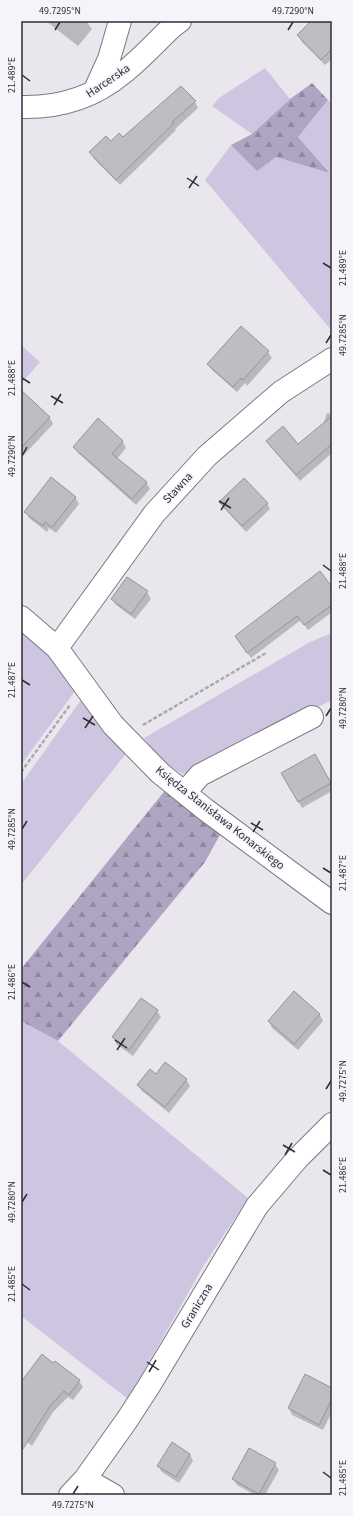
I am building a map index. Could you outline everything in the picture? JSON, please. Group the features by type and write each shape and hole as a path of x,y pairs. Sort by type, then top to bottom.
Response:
{"street":[{"path":"94,92 109,59 120,21"},
{"name":"Harcerska","path":"21,108 34,108 77,100 94,92 123,74 172,26 180,21"},
{"name":"Stawna","path":"57,648 154,514 207,456 281,392 332,359"},
{"name":"Księdza Stanisława Konarskiego","path":"21,617 57,648 112,725 160,773 206,810 332,903"},
{"path":"185,792 200,775 312,717"},
{"name":"Graniczna","path":"70,1495 85,1478 127,1420 149,1386 257,1206 297,1159 332,1124"},
{"path":"85,1478 113,1495"}],"path":[{"path":"125,738 147,722 266,653"},
{"path":"21,772 84,686"}],"shaded area":[{"path":"265,68 290,99 252,134 212,106 219,98"},
{"path":"328,100 332,104 332,331 205,180 231,145 257,170 276,157 330,172 298,137"},
{"path":"21,345 40,362 21,384"},
{"path":"21,622 78,687 21,765"},
{"path":"332,633 332,700 183,774 161,758 144,738 310,642"},
{"path":"83,697 129,750 21,885 21,784"},
{"path":"21,1021 58,1041 248,1198 204,1265 128,1399 21,1316"}],"green space":[{"path":"312,83 328,100 298,137 330,173 276,157 257,171 231,145 252,134 290,99"},
{"path":"167,788 221,833 205,862 58,1041 21,1021 21,969"}],"building":[{"path":"311,21 332,21 332,49 321,60 297,35"},
{"path":"181,86 196,101 172,122 174,123 116,180 89,152 106,136 111,141 119,133 123,137"},
{"path":"241,326 269,351 243,380 241,378 233,387 207,364"},
{"path":"21,390 50,417 21,448"},
{"path":"332,416 332,444 296,475 266,441 283,426 298,444"},
{"path":"98,418 123,441 112,454 147,482 132,499 73,447"},
{"path":"51,477 76,497 52,527 45,522 43,526 24,512"},
{"path":"244,478 268,503 242,526 219,502"},
{"path":"320,571 332,587 332,605 304,625 297,616 247,653 235,636"},
{"path":"127,577 148,591 131,614 111,599"},
{"path":"315,754 331,783 298,802 281,773"},
{"path":"294,991 320,1014 294,1044 268,1021"},
{"path":"141,998 158,1010 129,1050 112,1037"},
{"path":"165,1062 187,1079 165,1107 137,1085 150,1069 156,1074"},
{"path":"42,1354 53,1363 55,1361 80,1380 69,1395 64,1391 50,1406 21,1452 21,1382"},
{"path":"305,1374 332,1388 332,1399 319,1425 288,1408"},
{"path":"172,1442 190,1454 176,1477 157,1466"},
{"path":"249,1448 276,1463 259,1494 232,1479"}]}
